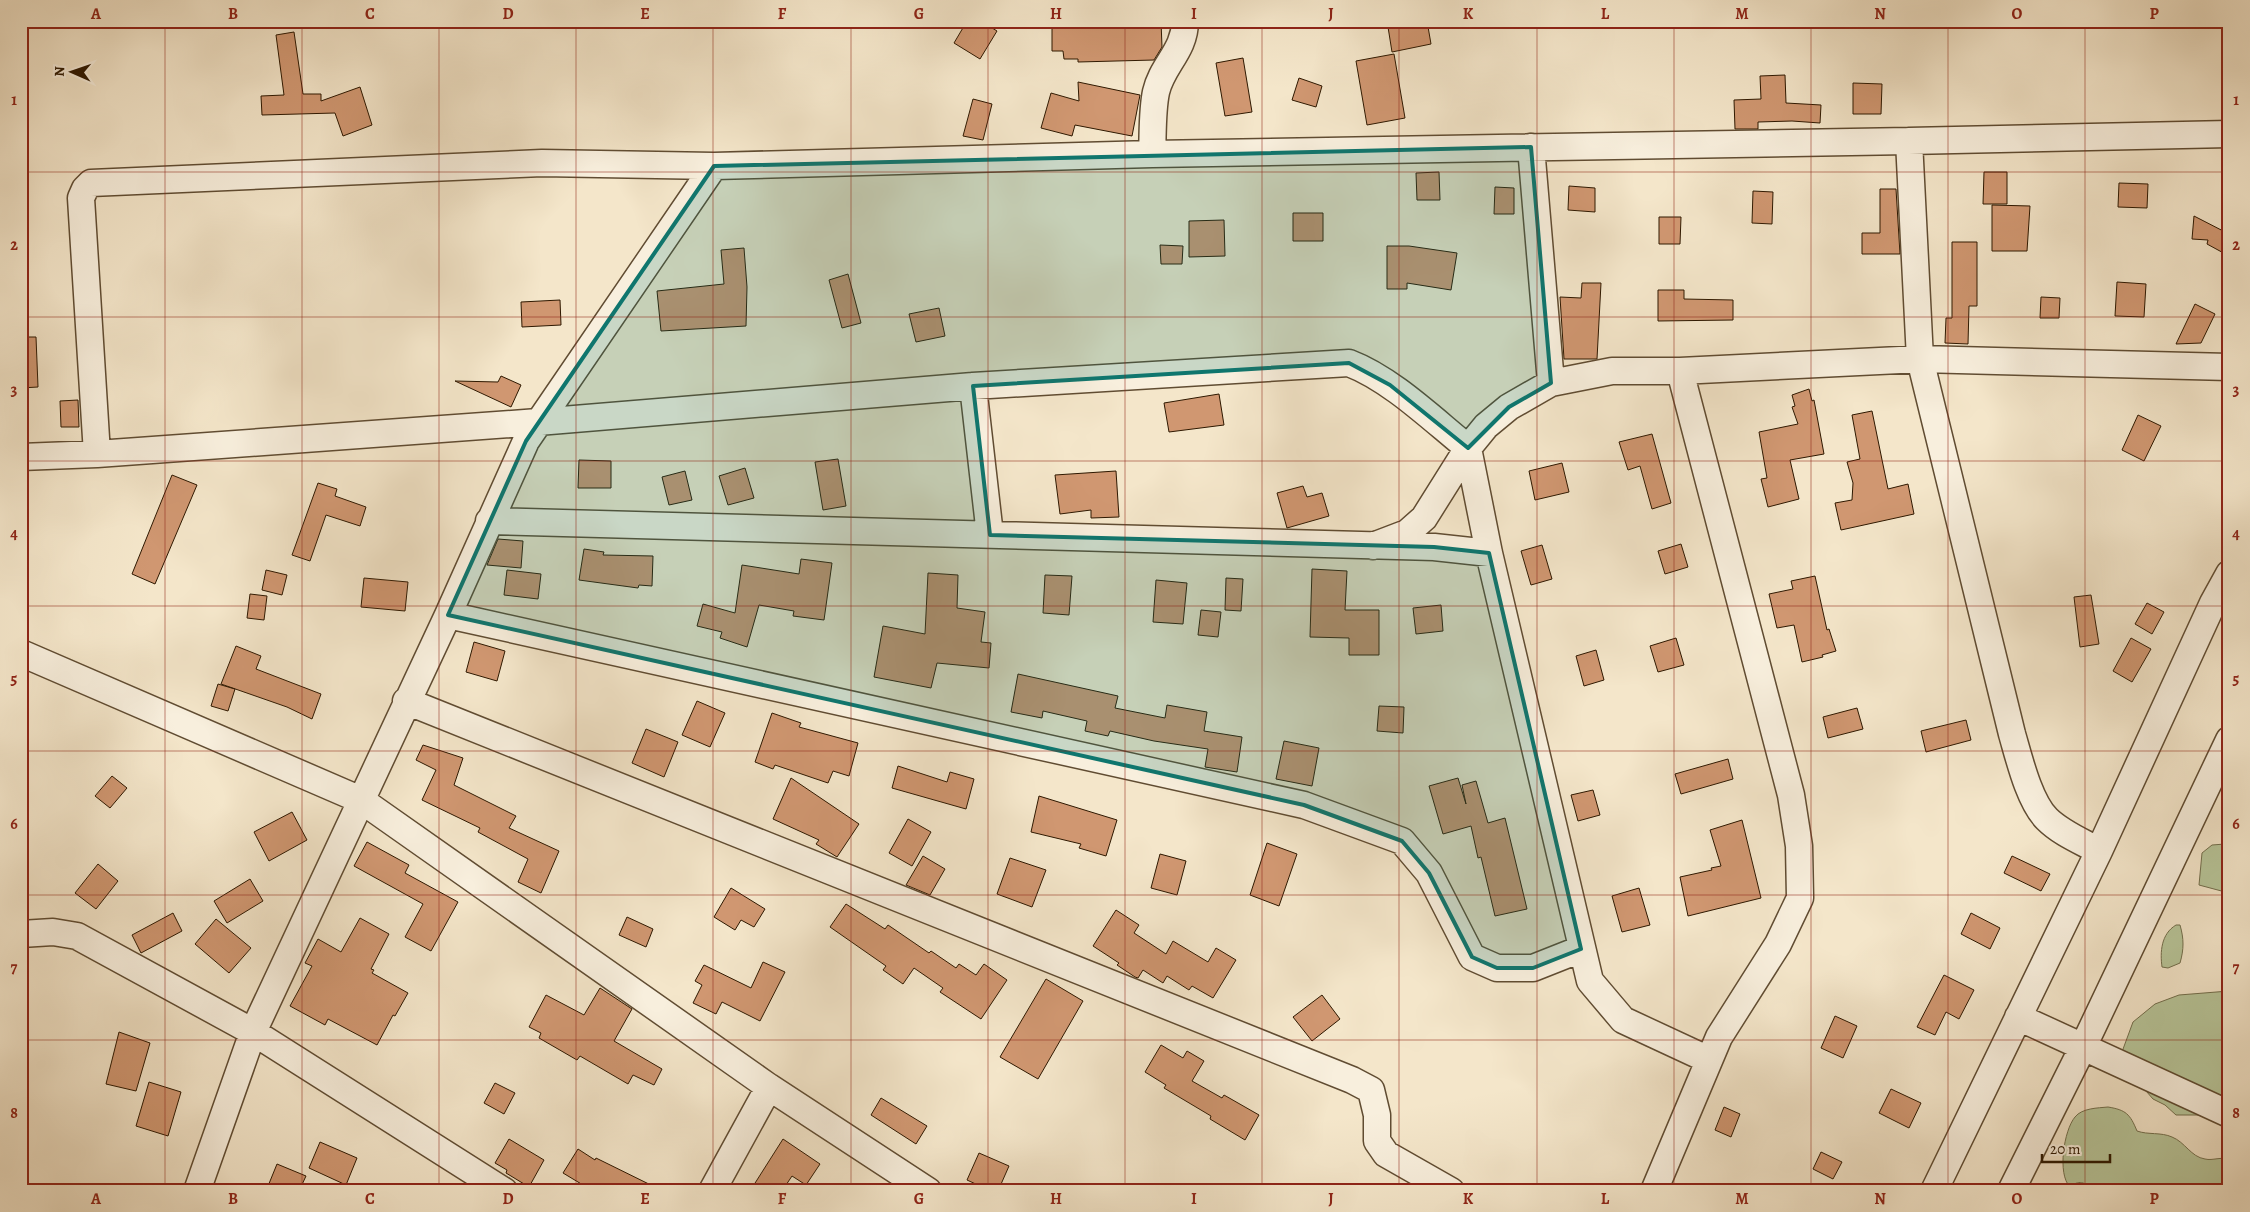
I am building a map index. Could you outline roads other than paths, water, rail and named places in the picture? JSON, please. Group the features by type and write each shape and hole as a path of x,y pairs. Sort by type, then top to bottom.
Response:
{"street":[{"path":"1152,154 1156,92 1162,75 1178,52 1185,35 1185,21"},
{"path":"97,454 81,198 85,189 91,183 542,164 714,166 1152,154 2229,134"},
{"path":"1909,141 1920,359 2012,734 2022,768 2045,817 2063,831 2099,851"},
{"path":"1531,147 1551,383"},
{"path":"197,1191 252,1032 448,615 526,440 714,166"},
{"path":"1373,546 1407,533 1424,518 1468,448 1486,426 1509,407 1551,383 1612,371 1680,371 1920,359 2229,367"},
{"path":"21,457 97,454 538,422 973,386 1349,363 1367,370 1390,385 1468,448 1489,553 1590,981 1623,1020 1709,1060"},
{"path":"1654,1191 1719,1037 1778,944 1800,898 1799,846 1792,795 1680,371"},
{"path":"973,386 990,536"},
{"path":"489,521 1434,547 1489,553"},
{"path":"1934,1191 2018,1016 2221,605 2229,574"},
{"path":"448,615 1304,806 1402,841 1429,873 1472,957 1497,968 1533,968 1581,949"},
{"path":"21,653 361,800 769,1087 928,1191"},
{"path":"406,702 1352,1080 1371,1090 1377,1115 1377,1141 1386,1154 1451,1191"},
{"path":"2011,1191 2084,1045 2229,740"},
{"path":"21,934 52,932 77,936 252,1032 504,1191"},
{"path":"2018,1016 2084,1045 2229,1114"},
{"path":"712,1191 769,1087"}]}
